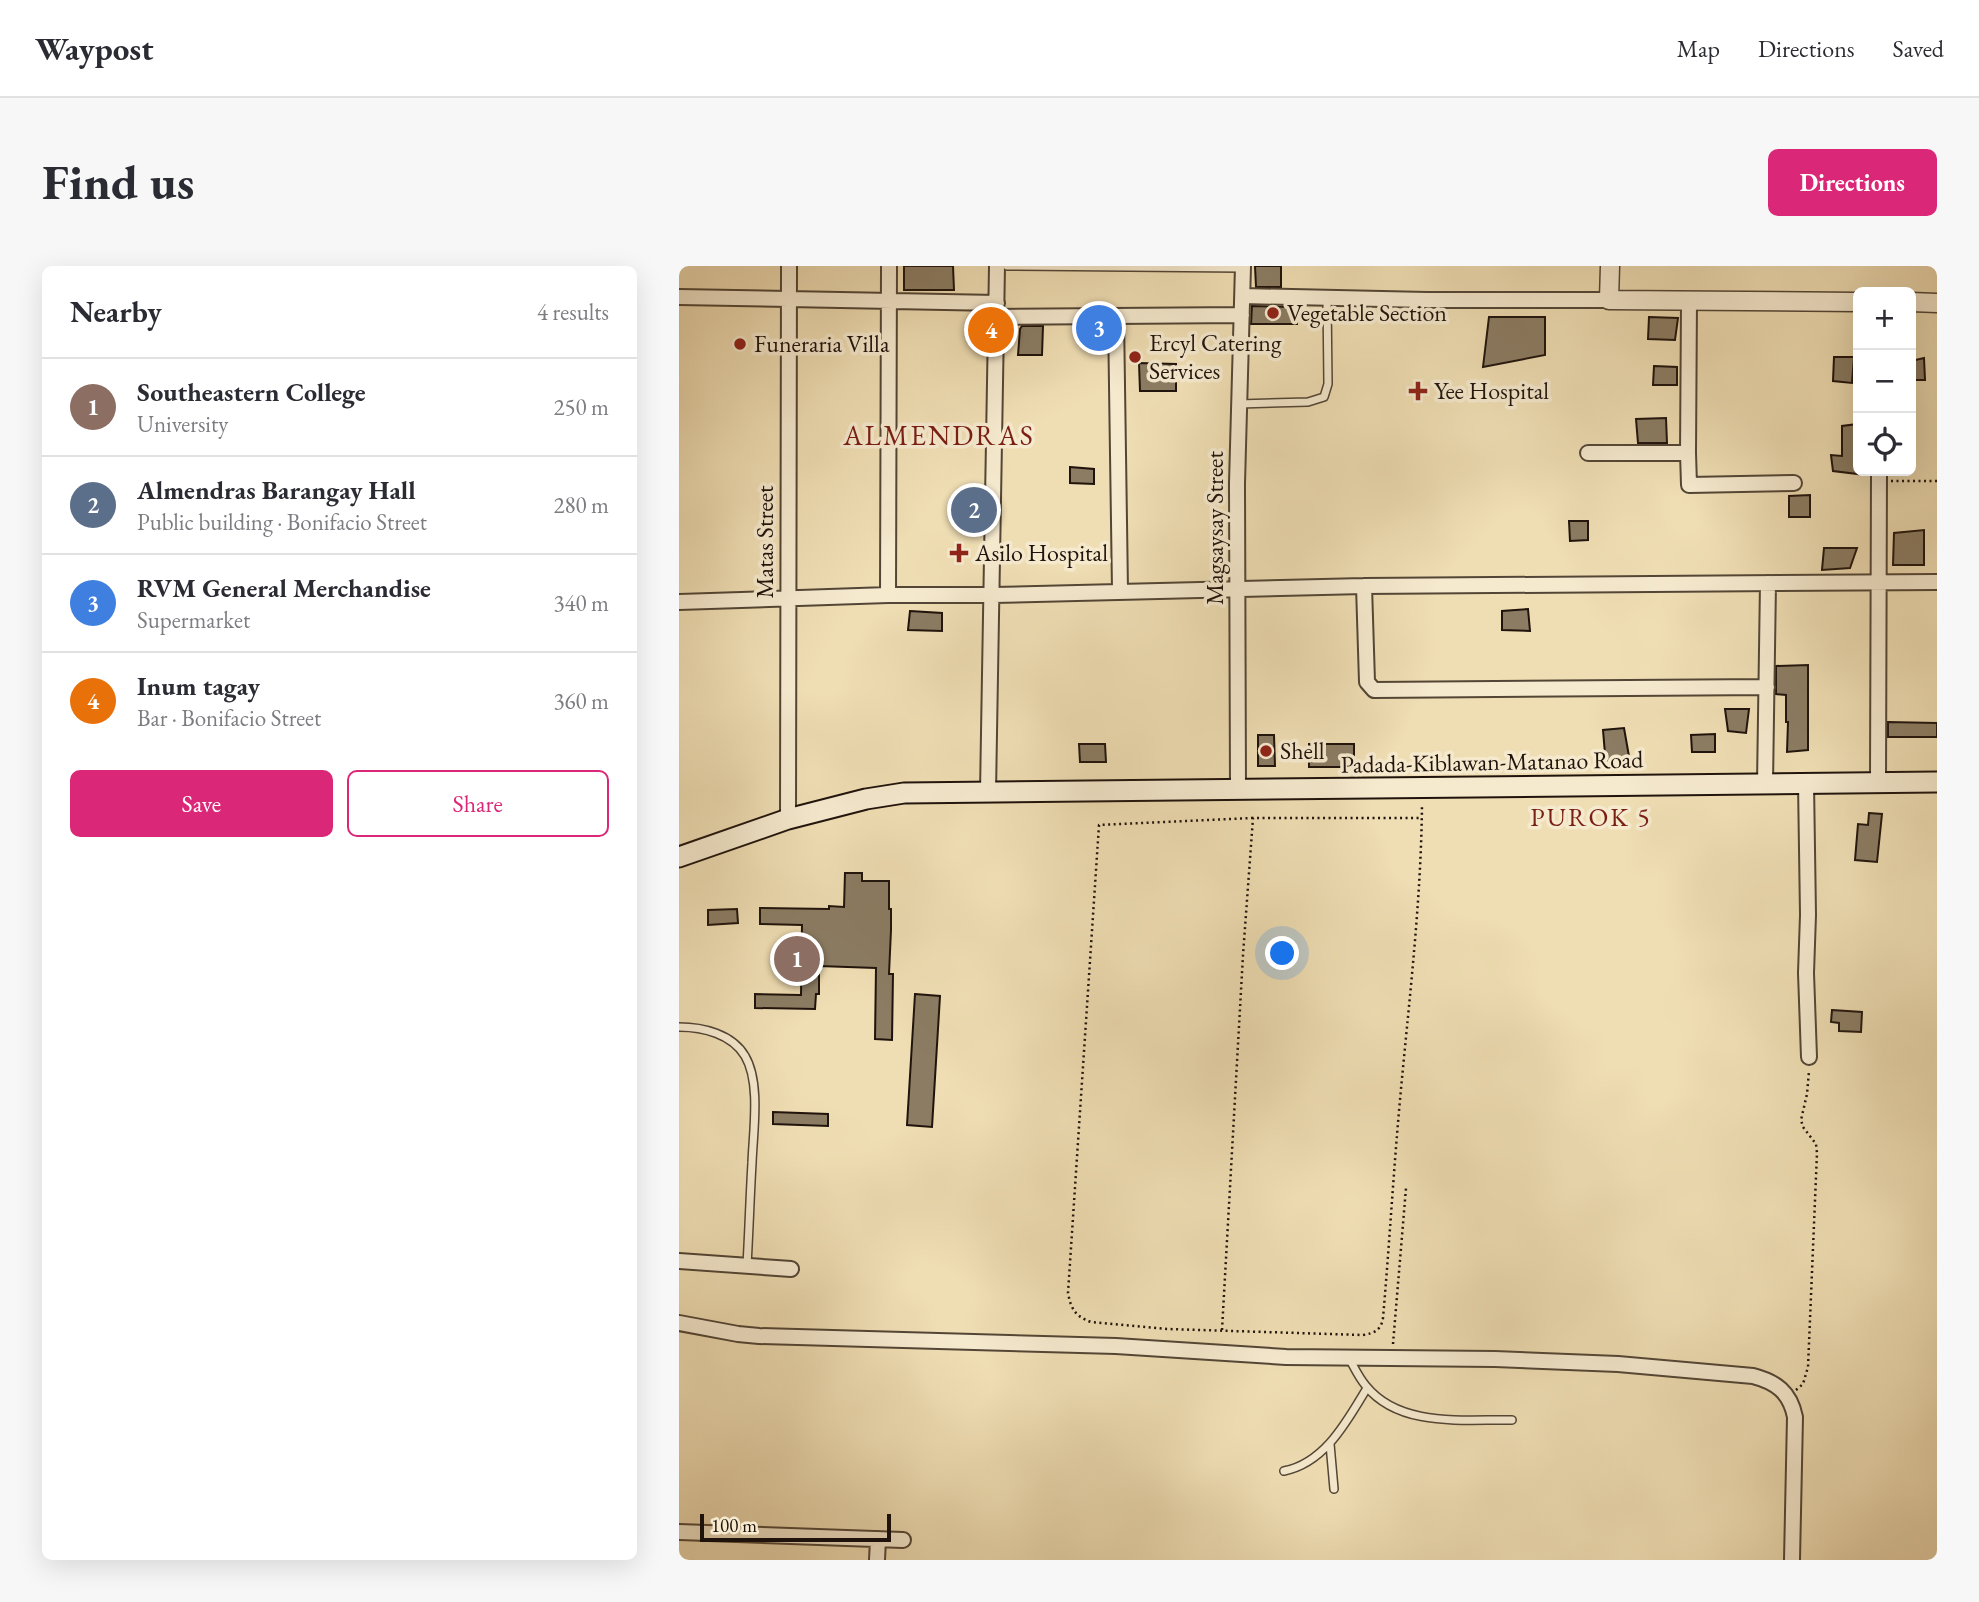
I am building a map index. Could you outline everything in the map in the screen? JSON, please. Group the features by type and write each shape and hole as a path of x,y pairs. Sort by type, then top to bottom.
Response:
{"main road":[{"name":"Padada-Kiblawan-Matanao Road","path":"679,857 788,819 866,799 904,793 1937,782"}],"street":[{"name":"Matas Street","path":"788,819 789,266"},
{"path":"888,595 890,266"},
{"path":"988,792 997,266"},
{"path":"1609,266 1609,300"},
{"name":"Magsaysay Street","path":"1238,790 1239,404 1243,267"},
{"path":"1243,296 1853,302"},
{"path":"679,297 889,302 1116,317 1242,315"},
{"path":"1689,302 1689,485 1794,483"},
{"path":"1916,302 1937,303"},
{"path":"1116,317 1120,590"},
{"path":"1588,453 1688,453"},
{"path":"1878,783 1879,476"},
{"path":"679,602 888,595 1364,586 1937,582"},
{"path":"1765,783 1768,583"},
{"path":"1364,586 1367,682 1374,690 1767,687"},
{"path":"1806,783 1809,1057"},
{"path":"679,1261 792,1269"},
{"path":"679,1323 759,1336 1117,1346 1235,1355 1618,1364 1739,1374 1765,1379 1781,1388 1793,1404 1796,1429 1792,1560"},
{"path":"679,1532 903,1540"},
{"path":"877,1560 878,1539"}],"lane":[{"path":"1007,266 1243,267"},
{"path":"1239,404 1308,402 1324,397 1328,384 1327,298"},
{"path":"679,1027 703,1028 717,1033 734,1043 750,1063 754,1101 747,1266"},
{"path":"1349,1357 1367,1388 1397,1409 1412,1415 1512,1420"},
{"path":"1284,1472 1298,1469 1310,1462 1330,1444 1367,1388"},
{"path":"1330,1444 1334,1489"}],"path":[{"path":"1879,476 1937,481"},
{"path":"1422,818 1253,817 1099,825 1068,1293 1074,1312 1080,1318 1091,1322 1222,1331 1363,1335 1373,1334 1382,1325 1416,946 1422,818 1423,787"},
{"path":"1222,1331 1253,817"},
{"path":"1789,1396 1803,1384 1808,1367 1817,1153 1816,1144 1801,1120 1809,1083 1809,1057"},
{"path":"1392,1358 1406,1188"}],"building":[{"path":"904,266 953,266 954,290 904,290"},
{"path":"1255,266 1281,266 1281,287 1256,287"},
{"name":"Vegetable Section","path":"1252,306 1297,307 1297,324 1251,324"},
{"path":"1489,317 1545,317 1545,355 1483,367"},
{"path":"1649,317 1678,318 1675,340 1648,339"},
{"path":"1022,326 1043,326 1042,355 1018,355"},
{"path":"1834,357 1853,357 1852,383 1833,381"},
{"path":"1924,358 1925,380 1916,380 1916,360"},
{"path":"1139,363 1176,364 1176,391 1140,391"},
{"path":"1654,366 1677,367 1677,385 1653,385"},
{"path":"1666,418 1667,443 1638,443 1636,419"},
{"path":"1853,425 1853,473 1833,471 1831,455 1842,456 1842,426"},
{"path":"1070,467 1094,469 1094,484 1070,483"},
{"path":"1810,495 1810,517 1789,517 1789,496"},
{"path":"1569,521 1588,521 1588,540 1570,541"},
{"path":"1924,530 1924,565 1893,565 1894,533"},
{"path":"1824,548 1857,548 1850,568 1822,570"},
{"path":"1528,609 1530,631 1502,630 1502,611"},
{"path":"910,611 942,613 942,631 908,630"},
{"path":"1808,665 1808,750 1787,752 1786,695 1776,694 1776,666"},
{"path":"1725,709 1749,709 1746,733 1728,731"},
{"path":"1888,722 1937,723 1937,737 1888,737"},
{"path":"1624,728 1630,762 1606,766 1603,730"},
{"path":"1715,734 1715,752 1692,752 1691,735"},
{"name":"Shell","path":"1258,735 1274,735 1275,766 1258,766"},
{"path":"1079,744 1105,744 1106,762 1080,762"},
{"path":"1309,744 1354,744 1354,767 1309,767"},
{"path":"1869,813 1882,814 1877,862 1855,860 1858,824 1868,825"},
{"path":"845,873 862,873 862,881 889,881 889,974 893,974 892,1040 875,1039 876,968 819,966 819,994 816,994 815,1009 755,1008 755,994 801,995 802,925 760,924 760,908 844,907"},
{"path":"737,909 738,923 708,925 708,910"},
{"path":"915,994 940,996 932,1127 907,1125"},
{"path":"1832,1010 1862,1012 1861,1032 1839,1031 1839,1023 1831,1022"},
{"path":"773,1112 828,1114 828,1126 773,1124"}],"place":[{"name":"Vegetable Section","path":"1273,313"},
{"name":"RVM General Merchandise","path":"1099,328"},
{"name":"Inum tagay","path":"991,330"},
{"name":"Funeraria Villa","path":"740,344"},
{"name":"Ercyl Catering Services","path":"1135,357"},
{"name":"Yee Hospital","path":"1418,391"},
{"name":"Almendras Barangay Hall","path":"974,510"},
{"name":"Asilo Hospital","path":"959,553"},
{"name":"Shell","path":"1266,751"},
{"name":"Southeastern College","path":"797,959"}],"district":[{"name":"ALMENDRAS","path":"939,435"},
{"name":"PUROK 5","path":"1591,817"}]}
